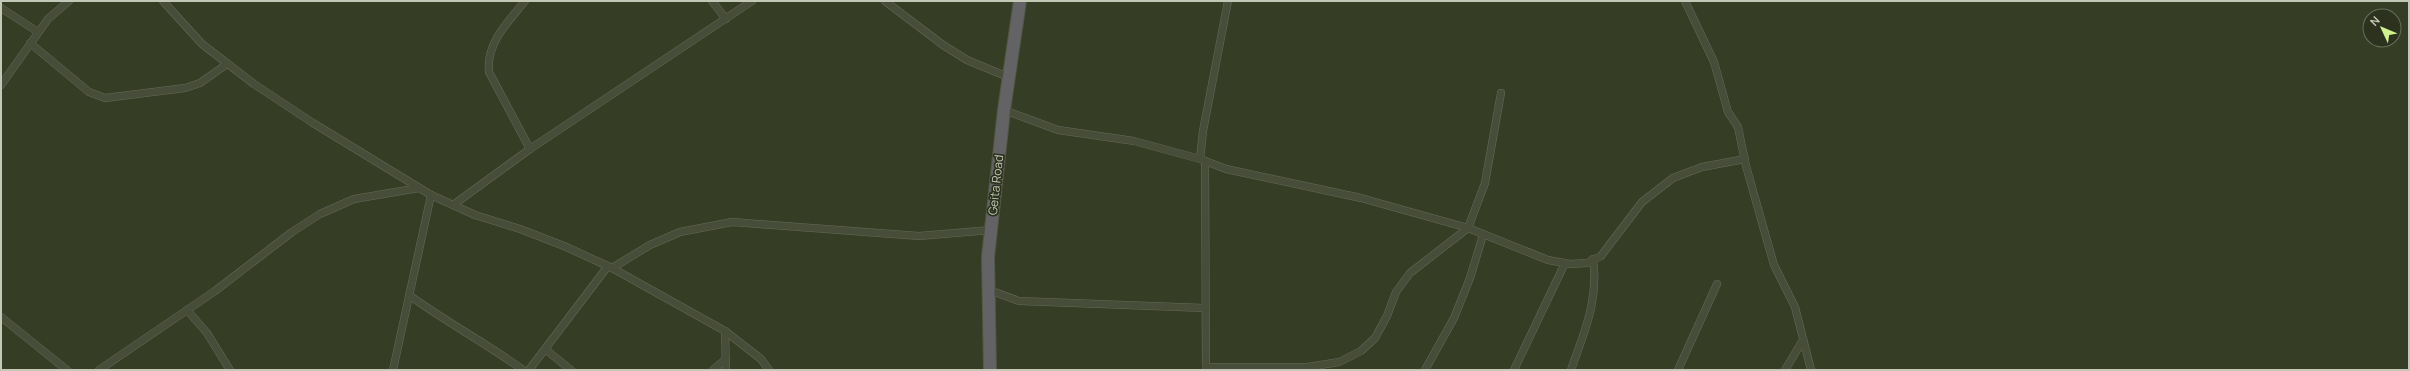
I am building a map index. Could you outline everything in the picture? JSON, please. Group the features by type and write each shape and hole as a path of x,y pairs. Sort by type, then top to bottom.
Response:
{"highway":[{"name":"Geita Road","path":"990,370 988,257 1008,77 1020,1"}],"street":[{"path":"1,85 48,19 70,1"},
{"path":"163,1 202,44 227,64 313,124 431,195 475,215 520,229 564,246 610,267 725,331 761,359 769,370"},
{"path":"525,1 494,42 488,58 489,72 530,149"},
{"path":"712,1 726,19"},
{"path":"453,205 530,149 752,1"},
{"path":"885,1 942,45 967,60 1008,77"},
{"path":"1228,1 1203,131 1206,369 1308,367 1339,362 1361,351 1375,338 1387,316 1396,292 1410,273 1438,249 1468,228 1485,183 1501,93"},
{"path":"1685,1 1714,62 1728,112 1738,127 1745,159 1774,265 1795,307 1811,370"},
{"path":"1,8 38,32"},
{"path":"30,44 89,92 105,98 185,88 200,83 227,64"},
{"path":"1004,110 1058,130 1134,141 1203,160 1226,169 1361,198 1468,228 1548,260 1564,263 1587,263 1601,256 1642,202 1673,178 1702,167 1745,159"},
{"path":"99,370 216,291 292,232 320,214 354,199 419,188"},
{"path":"393,370 431,195"},
{"path":"529,370 610,267 650,245 680,232 732,222 919,236 991,230"},
{"path":"1425,370 1454,318 1470,278 1483,235"},
{"path":"1571,370 1594,304 1596,279 1594,259"},
{"path":"1514,370 1564,263"},
{"path":"1678,370 1717,284"},
{"path":"989,290 1019,301 1205,308"},
{"path":"409,295 438,316 486,344 523,370"},
{"path":"187,310 207,333 230,370"},
{"path":"1,317 67,370"},
{"path":"725,331 726,370"},
{"path":"1785,370 1803,340"},
{"path":"545,349 571,370"},
{"path":"713,370 726,359"}]}
